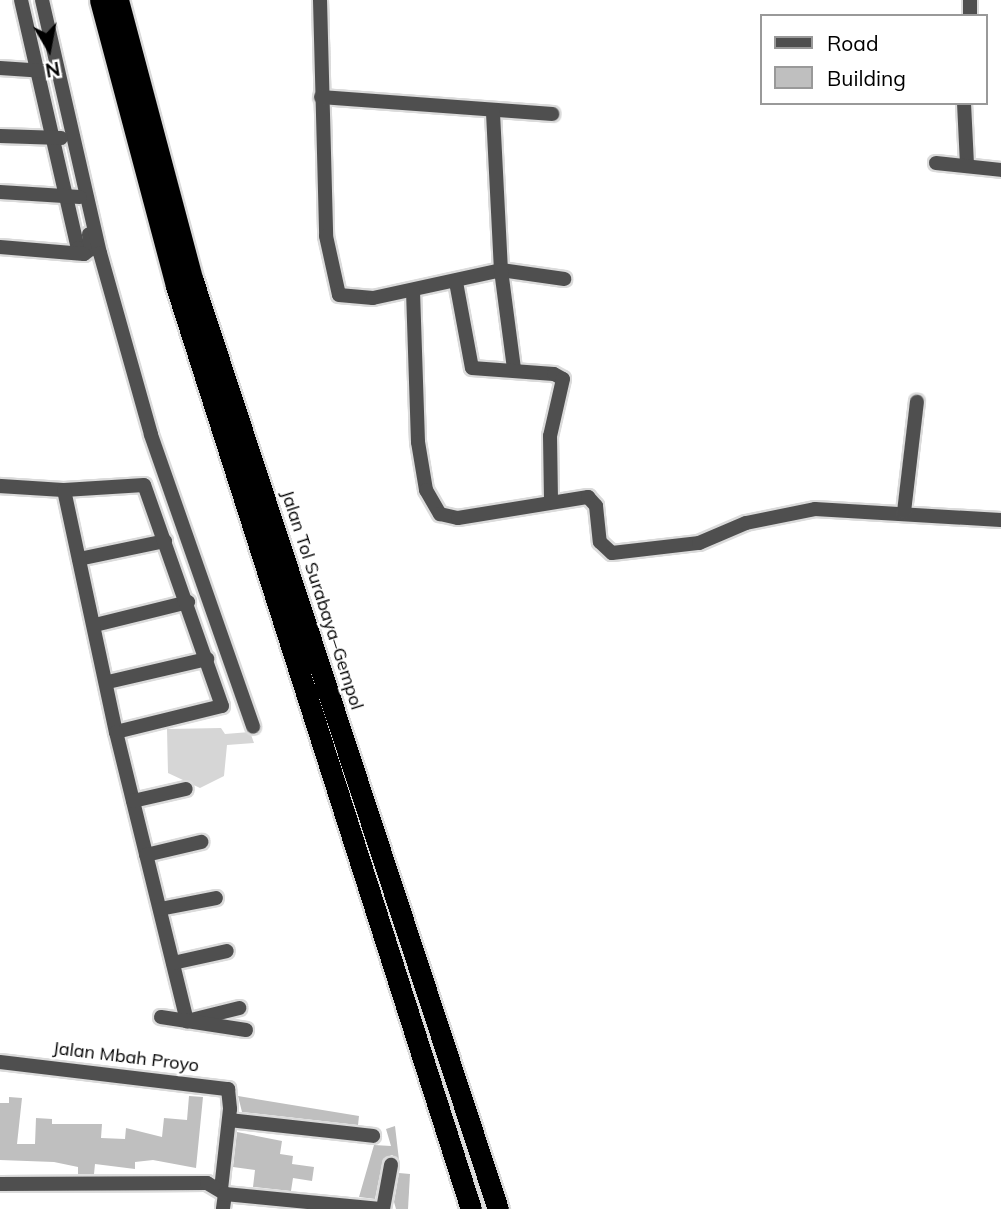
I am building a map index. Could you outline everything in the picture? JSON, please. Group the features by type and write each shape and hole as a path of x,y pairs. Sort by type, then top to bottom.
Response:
{"highway":[{"path":"100,0 176,286 471,1209"},
{"name":"Jalan Tol Surabaya–Gempol","path":"118,0 193,281 498,1209"}],"street":[{"path":"21,0 44,71"},
{"path":"0,247 84,254 92,246 73,196 59,138 44,71 33,0"},
{"path":"42,0 100,253 151,435 253,727"},
{"path":"320,0 326,236 335,291 360,300 456,282 501,270 564,279"},
{"path":"0,68 44,71"},
{"path":"321,97 493,113 552,114"},
{"path":"964,105 967,164"},
{"path":"493,113 501,270 514,369"},
{"path":"0,136 59,138"},
{"path":"936,163 967,164 1001,170"},
{"path":"0,192 73,196"},
{"path":"456,282 470,365 514,369 563,380 550,436 551,501"},
{"path":"413,291 418,442 433,510 458,518 582,496 593,500 600,542 612,553 699,543 783,513 904,512 1001,520"},
{"path":"904,512 917,402"},
{"path":"0,486 64,490 144,485 188,602 222,706 116,732"},
{"path":"64,490 108,682 116,732 187,1021"},
{"path":"79,559 165,541"},
{"path":"95,625 188,602"},
{"path":"108,682 207,659"},
{"path":"133,801 186,789"},
{"path":"146,855 201,842"},
{"path":"160,909 216,898"},
{"path":"173,963 227,951"},
{"path":"187,1021 239,1008"},
{"path":"161,1017 246,1030"},
{"name":"Jalan Mbah Proyo","path":"0,1062 228,1089 230,1114"},
{"path":"223,1209 217,1189 230,1114 373,1136"},
{"path":"0,1184 217,1189 382,1209 391,1165"}],"shaded area":[{"path":"221,728 225,734 250,732 254,743 227,745 224,776 200,788 168,773 167,729"}],"building":[{"path":"189,1096 203,1097 196,1168 153,1160 135,1162 135,1169 95,1164 94,1174 78,1174 78,1167 54,1162 0,1160 0,1103 9,1103 9,1097 22,1098 17,1144 35,1144 36,1118 52,1119 52,1124 102,1124 101,1138 125,1139 126,1128 162,1137 164,1118 187,1120"},
{"path":"238,1096 359,1116 358,1125 242,1112"},
{"path":"395,1126 399,1160 392,1155 383,1159 375,1199 359,1197 374,1145 391,1146 386,1129"},
{"path":"237,1132 282,1141 280,1154 293,1156 292,1164 314,1167 312,1181 293,1178 291,1191 253,1187 255,1170 233,1167"},
{"path":"399,1173 410,1174 408,1209 396,1209 394,1202"}]}
